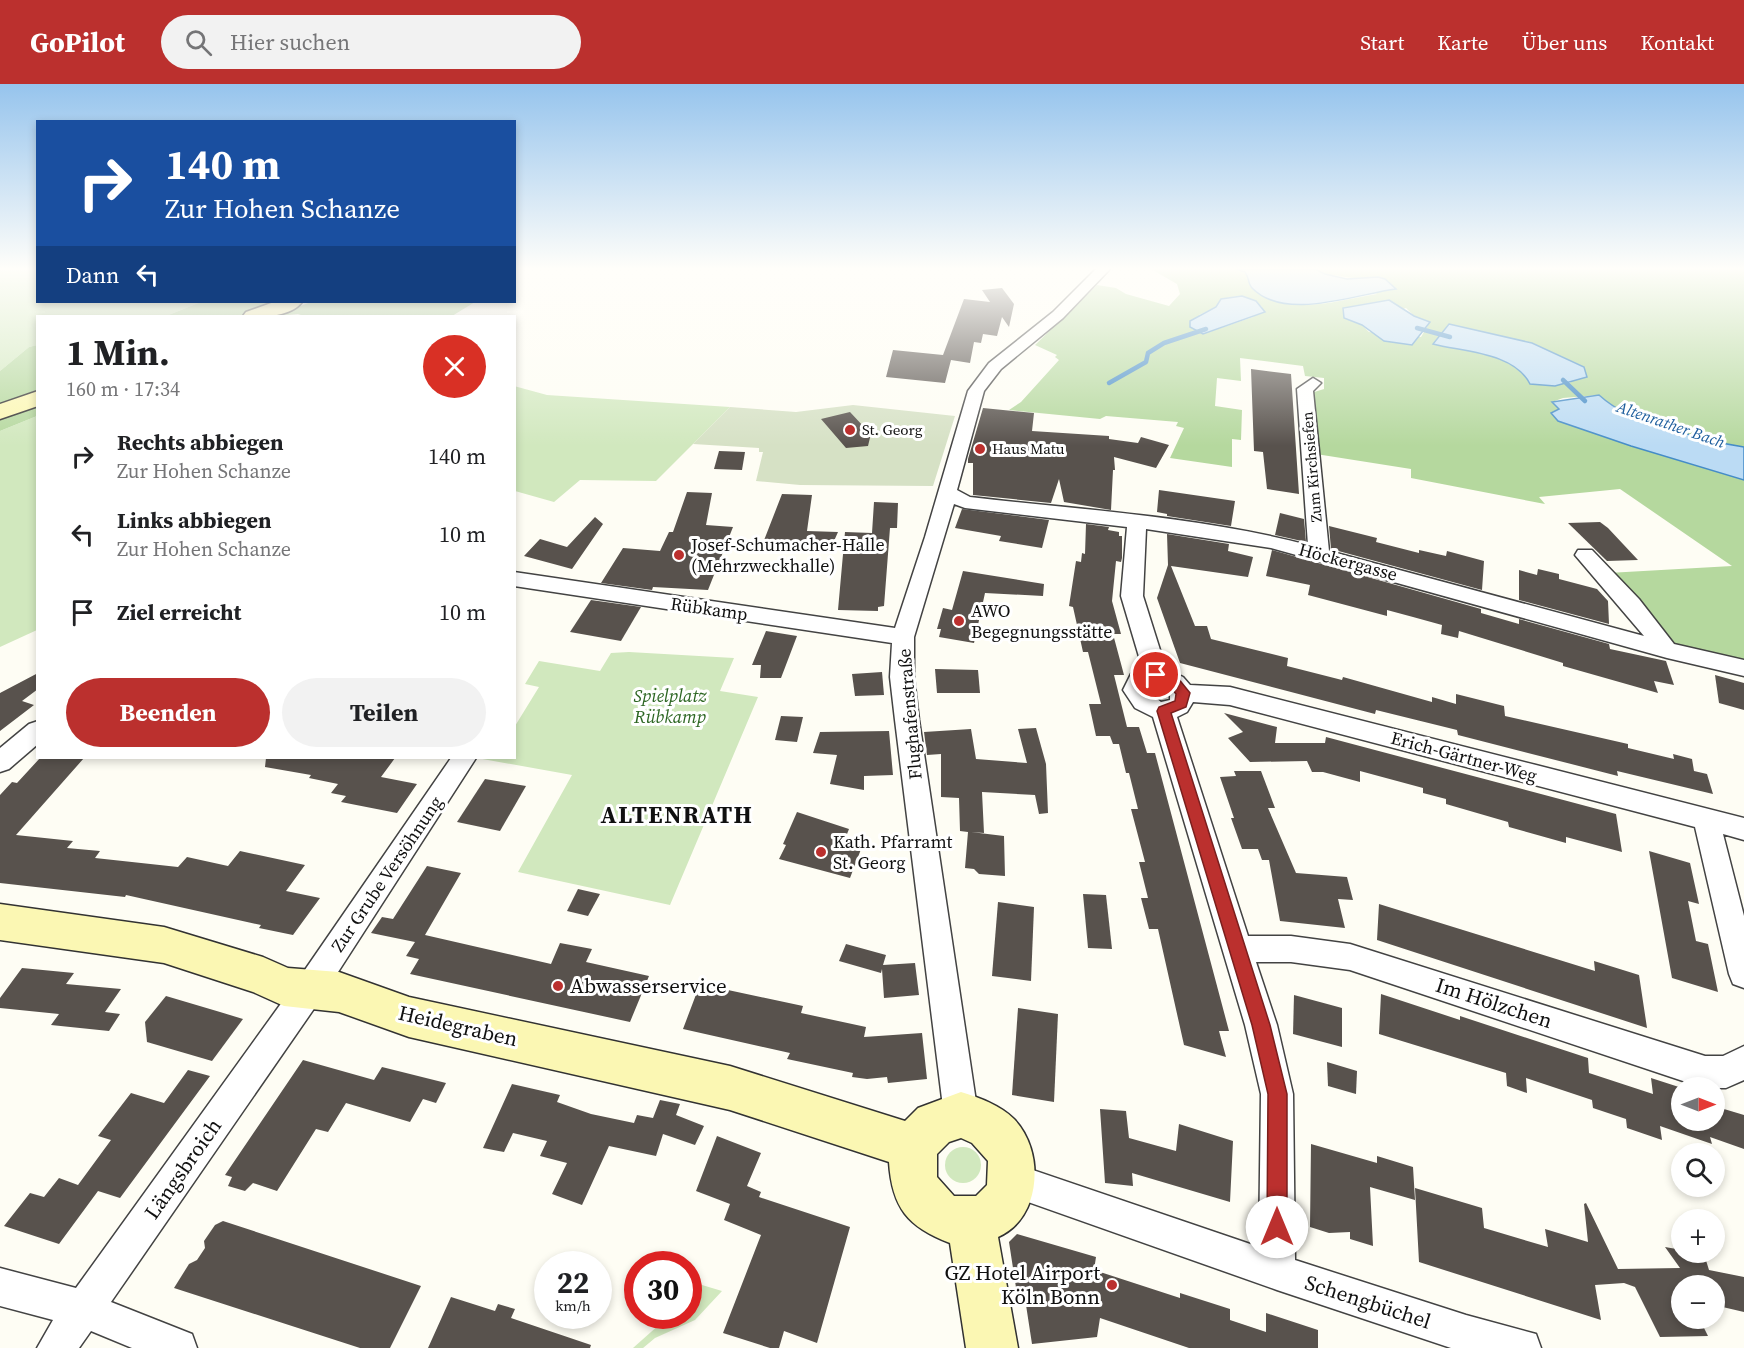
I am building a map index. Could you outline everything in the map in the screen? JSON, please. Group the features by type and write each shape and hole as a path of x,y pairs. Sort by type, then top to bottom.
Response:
{"main road":[{"path":"0,412 36,399"},
{"name":"Heidegraben","path":"0,922 164,945 262,976 284,987 339,992 410,1017 730,1088 914,1147"},
{"path":"961,1115 977,1119 992,1128 1004,1142 1011,1158 1012,1180 1009,1193 1001,1207 988,1217 971,1223 951,1221 931,1210 917,1191 911,1169 914,1147 925,1130 942,1118 961,1115"},
{"path":"971,1223 992,1348"}],"street":[{"name":"Flughafenstraße","path":"961,1115 907,720 903,677 903,637 935,537 964,428 982,382 1005,357 1040,328"},
{"name":"Zum Kirchsiefen","path":"1313,383 1305,389 1319,555"},
{"name":"Höckergasse","path":"946,492 965,502 1223,532 1319,555 1667,650 1744,668"},
{"path":"1137,523 1132,596 1156,675"},
{"path":"1585,555 1631,604 1667,650"},
{"name":"Rübkamp","path":"516,579 595,594 903,637"},
{"path":"1173,702 1143,704 1135,690 1139,680 1156,675 1173,680 1173,702 1238,949 1261,1025 1277,1094 1277,1272"},
{"name":"Erich-Gärtner-Weg","path":"1173,702 1230,696 1744,829"},
{"path":"0,762 36,732"},
{"name":"Zur Grube Versöhnung","path":"309,990 463,759"},
{"path":"1706,819 1744,974"},
{"name":"Im Hölzchen","path":"1238,949 1291,949 1350,957 1705,1072 1726,1072 1744,1062"},
{"name":"Längsbroich","path":"56,1348 309,990"},
{"name":"Schengbüchel","path":"1012,1180 1467,1341 1522,1348"},
{"path":"0,1287 83,1309 178,1348"}],"green space":[{"path":"0,328 36,328 36,345 29,347 0,371"},
{"path":"1053,328 1207,328 1209,332 1221,328 1365,328 1369,332 1421,337 1426,328 1446,328 1434,344 1500,359 1522,373 1530,384 1569,384 1584,367 1532,343 1466,328 1744,328 1744,447 1698,437 1642,420 1624,412 1599,395 1563,398 1552,402 1559,409 1558,421 1744,480 1744,661 1676,648 1608,573 1732,566 1620,489 1539,497 1545,504 1411,478 1411,469 1316,454 1311,393 1324,389 1324,378 1305,376 1303,366 1240,358 1241,381 1217,378 1215,406 1242,410 1241,440 1232,439 1232,467 1170,458 1184,428 1176,426 1178,422 1106,416 1100,419 1009,410 1021,402 1059,360 1055,357 1057,355 1035,345"},
{"path":"36,345 36,390 0,404 0,371 29,347"},
{"path":"516,387 547,395 730,407 656,481 580,480 554,502 516,491"},
{"path":"853,405 955,416 933,486 800,485 756,481 763,452 759,452 759,448 693,444 730,407 796,412"},
{"path":"36,406 36,416 0,431 0,420"},
{"path":"36,416 36,630 0,647 0,431"},
{"name":"Spielplatz Rübkamp","path":"611,653 734,658 720,691 758,697 670,905 518,872 572,775 483,759 516,759 516,724 539,687 525,684 539,661 600,671"},
{"path":"963,1147 976,1152 981,1165 976,1178 963,1183 950,1178 945,1165 950,1152"},
{"path":"702,1285 722,1291 702,1312"},
{"path":"654,1329 675,1329 655,1338 643,1348 633,1348"}],"water":[{"path":"1192,328 1220,328 1203,334"},
{"path":"1366,328 1425,328 1412,345 1384,341"},
{"path":"1446,328 1466,328 1532,343 1584,367 1587,377 1555,386 1530,384 1522,373 1500,359 1433,344"},
{"path":"1599,395 1624,412 1642,420 1698,437 1744,447 1744,480 1558,421 1551,413 1559,409 1552,402"}],"building":[{"path":"953,328 999,328 997,336 983,334 981,343 974,342 970,363 951,360 945,383 886,377 893,350 943,355"},
{"path":"1251,369 1291,374 1299,494 1267,489 1263,452 1254,451"},
{"path":"983,408 1034,413 1032,431 1109,436 1109,439 1138,443 1141,437 1169,445 1156,468 1114,457 1111,510 1064,502 1059,479 1051,503 973,495 973,463 968,463 968,459"},
{"name":"St. Georg","path":"850,412 864,427 873,425 868,446 846,448 821,419"},
{"path":"719,451 745,452 742,470 714,469"},
{"path":"1159,490 1235,501 1231,526 1167,516 1167,514 1157,512"},
{"path":"687,492 712,493 706,525 733,527 708,590 653,587 652,590 601,583 623,548 660,551 669,532 673,532"},
{"path":"782,494 812,495 807,531 838,532 830,550 761,548"},
{"path":"874,502 898,503 897,528 890,528 884,606 878,607 878,611 838,610 845,532 872,533"},
{"path":"962,509 1049,520 1042,548 999,541 1001,536 955,528"},
{"path":"1280,513 1304,519 1306,542 1275,535"},
{"path":"595,517 603,524 572,569 524,556 540,539 567,547"},
{"path":"1600,522 1638,560 1607,561 1568,523"},
{"path":"1086,524 1109,527 1108,530 1119,532 1119,536 1122,536 1122,558 1121,562 1116,561 1112,601 1121,634 1113,634 1124,675 1114,675 1127,727 1139,727 1147,753 1155,753 1229,1031 1219,1031 1226,1057 1184,1045 1158,929 1149,929 1141,898 1148,898 1139,862 1145,862 1131,809 1138,809 1129,773 1126,773 1119,744 1113,744 1110,736 1096,736 1089,704 1101,704 1088,652 1083,652 1073,607 1069,606 1076,561 1081,562 1082,553 1085,554"},
{"path":"1329,526 1377,538 1376,542 1419,553 1419,550 1446,556 1447,551 1484,561 1482,590 1331,549"},
{"path":"1167,534 1229,544 1228,551 1253,557 1248,577 1171,566 1195,626 1207,626 1211,639 1288,658 1287,666 1342,680 1343,677 1432,702 1432,697 1456,704 1456,694 1504,706 1505,716 1628,744 1628,748 1674,759 1673,754 1692,759 1694,771 1707,774 1713,794 1617,771 1618,776 1458,735 1457,730 1376,710 1375,714 1180,663 1157,598 1168,565"},
{"path":"1272,550 1481,609 1481,613 1519,624 1519,619 1609,644 1610,649 1666,661 1674,685 1654,681 1658,693 1563,666 1563,663 1459,631 1458,638 1441,634 1442,625 1387,610 1387,616 1308,595 1310,585 1266,576"},
{"path":"1538,569 1559,574 1559,579 1597,589 1608,601 1609,624 1519,600 1519,570 1537,575"},
{"path":"963,571 1044,584 1043,596 985,593 974,643 939,637 941,629 937,629 943,608 952,610"},
{"path":"591,600 641,607 621,641 570,632"},
{"path":"766,631 797,636 781,678 760,678 761,665 752,665"},
{"path":"935,669 978,670 980,693 937,693"},
{"path":"882,672 884,695 855,696 852,674"},
{"path":"36,674 36,690 22,701 34,705 0,731 0,693"},
{"path":"1715,675 1744,683 1744,710 1719,703"},
{"path":"1224,713 1277,727 1275,743 1325,743 1326,737 1616,814 1622,852 1566,837 1566,843 1509,827 1508,822 1446,804 1446,799 1423,793 1423,788 1360,771 1360,782 1323,772 1312,772 1307,761 1250,762 1228,738 1243,732"},
{"path":"781,716 803,717 797,742 775,740"},
{"path":"1036,728 1046,764 1048,813 1039,814 1035,795 982,792 984,833 971,832 1004,836 1005,876 979,874 974,869 965,868 968,832 960,831 959,798 941,797 941,754 927,755 924,732 971,729 976,759 1027,763 1018,729"},
{"path":"889,731 893,775 864,776 864,790 830,784 837,755 813,753 820,732"},
{"path":"39,759 83,759 16,835 73,841 67,848 100,851 95,858 178,867 187,857 228,866 240,851 305,865 286,891 320,898 293,935 259,928 261,925 126,895 125,897 0,883 0,795 12,782 17,783"},
{"path":"266,759 394,759 381,777 417,784 397,813 341,802 346,796 331,793 338,784 309,778 311,775 265,767"},
{"path":"1234,771 1261,771 1275,808 1268,808 1296,873 1347,877 1353,900 1338,899 1345,928 1280,921 1269,860 1262,860 1258,849 1242,849 1231,818 1234,818 1220,777 1236,776"},
{"path":"485,779 526,786 500,831 457,822"},
{"name":"Kath. Pfarramt St. Georg","path":"797,812 849,829 845,839 863,844 850,878 779,859"},
{"path":"1649,851 1690,863 1699,904 1688,901 1696,941 1708,944 1718,992 1672,978"},
{"path":"427,866 461,873 425,935 551,964 560,943 592,949 586,962 649,976 630,1022 410,974 419,959 406,956 415,942 371,933 382,917 393,919"},
{"path":"578,889 600,894 588,916 567,911"},
{"path":"1083,894 1106,895 1112,949 1088,948"},
{"path":"998,902 1034,907 1031,981 992,976"},
{"path":"1379,904 1595,971 1594,961 1639,975 1647,1028 1377,940"},
{"path":"846,944 886,955 883,965 915,963 919,995 884,998 882,969 881,973 839,961"},
{"path":"22,968 74,973 66,984 121,989 105,1012 120,1014 109,1031 51,1025 59,1014 0,1008 0,998"},
{"path":"700,984 803,1006 801,1013 866,1027 864,1037 922,1033 927,1079 888,1083 887,1077 867,1079 852,1077 853,1073 787,1059 790,1053 683,1029"},
{"path":"1381,994 1460,1020 1460,1016 1588,1058 1589,1073 1653,1094 1651,1078 1671,1084 1671,1130 1660,1126 1662,1140 1627,1128 1626,1119 1593,1108 1592,1100 1526,1078 1527,1093 1507,1086 1506,1073 1379,1034"},
{"path":"1294,995 1342,1008 1342,1047 1293,1034"},
{"path":"166,996 243,1019 212,1061 147,1042 145,1022"},
{"path":"1018,1008 1058,1014 1054,1102 1012,1095"},
{"path":"303,1060 374,1080 382,1067 446,1083 436,1103 423,1099 410,1122 346,1103 328,1132 316,1129 277,1191 253,1183 245,1191 228,1186 232,1177 225,1175"},
{"path":"1327,1062 1357,1071 1356,1094 1328,1086"},
{"path":"188,1070 210,1076 120,1198 98,1191 59,1244 4,1226 30,1193 44,1197 59,1178 78,1185 111,1140 98,1136 131,1093 164,1103"},
{"path":"512,1084 560,1095 557,1102 591,1114 634,1123 637,1115 653,1118 660,1100 680,1104 676,1115 704,1126 695,1145 663,1134 656,1156 609,1146 582,1205 552,1194 567,1163 540,1156 547,1141 513,1133 504,1152 483,1148"},
{"path":"1100,1109 1126,1111 1129,1138 1176,1151 1179,1124 1233,1141 1230,1202 1132,1173 1133,1186 1105,1183"},
{"path":"1725,1109 1744,1115 1744,1149 1710,1137 1712,1143 1674,1131 1725,1131"},
{"path":"717,1136 761,1153 747,1186 761,1192 759,1197 850,1227 817,1343 784,1331 779,1348 770,1348 723,1333 761,1235 724,1220 730,1204 696,1191"},
{"path":"1311,1144 1377,1163 1377,1156 1413,1167 1415,1200 1370,1187 1373,1246 1350,1239 1350,1232 1329,1233 1310,1227"},
{"path":"1415,1188 1482,1208 1484,1228 1548,1247 1545,1229 1588,1242 1584,1204 1586,1203 1618,1269 1680,1268 1676,1263 1707,1263 1709,1270 1744,1277 1744,1312 1725,1308 1725,1275 1671,1275 1671,1329 1704,1329 1708,1336 1660,1337 1635,1287 1624,1283 1595,1285 1601,1320 1419,1262"},
{"path":"223,1221 421,1286 390,1348 360,1348 174,1288 189,1264 197,1260 205,1248 204,1241 215,1225"},
{"path":"1017,1234 1096,1257 1094,1270 1180,1298 1180,1293 1230,1309 1230,1320 1266,1332 1266,1313 1318,1330 1318,1348 1189,1348 1100,1318 1097,1337 1032,1344 1026,1305 1019,1307 1009,1242"},
{"path":"451,1297 495,1311 498,1304 515,1309 511,1318 534,1326 534,1329 544,1329 591,1345 590,1348 428,1348"}],"waterway":[{"name":"Altenrather Bach","path":"1417,328 1450,337"},
{"name":"Altenrather Bach","path":"1109,383 1146,362 1148,353 1164,343 1206,329"},
{"name":"Altenrather Bach","path":"1563,380 1585,401"}],"place":[{"name":"St. Georg","path":"850,430"},
{"name":"Haus Matu","path":"980,449"},
{"name":"Josef-Schumacher-Halle (Mehrzweckhalle)","path":"679,555"},
{"name":"AWO Begegnungsstätte","path":"959,621"},
{"name":"Kath. Pfarramt St. Georg","path":"821,852"},
{"name":"Abwasserservice","path":"558,986"},
{"name":"GZ Hotel Airport Köln Bonn","path":"1112,1285"}],"district":[{"name":"ALTENRATH","path":"677,815"}],"route":[{"path":"1156,675 1173,680 1180,686 1183,693 1184,699 1181,704 1176,708 1163,711 1261,1025 1277,1094 1277,1227"}]}
